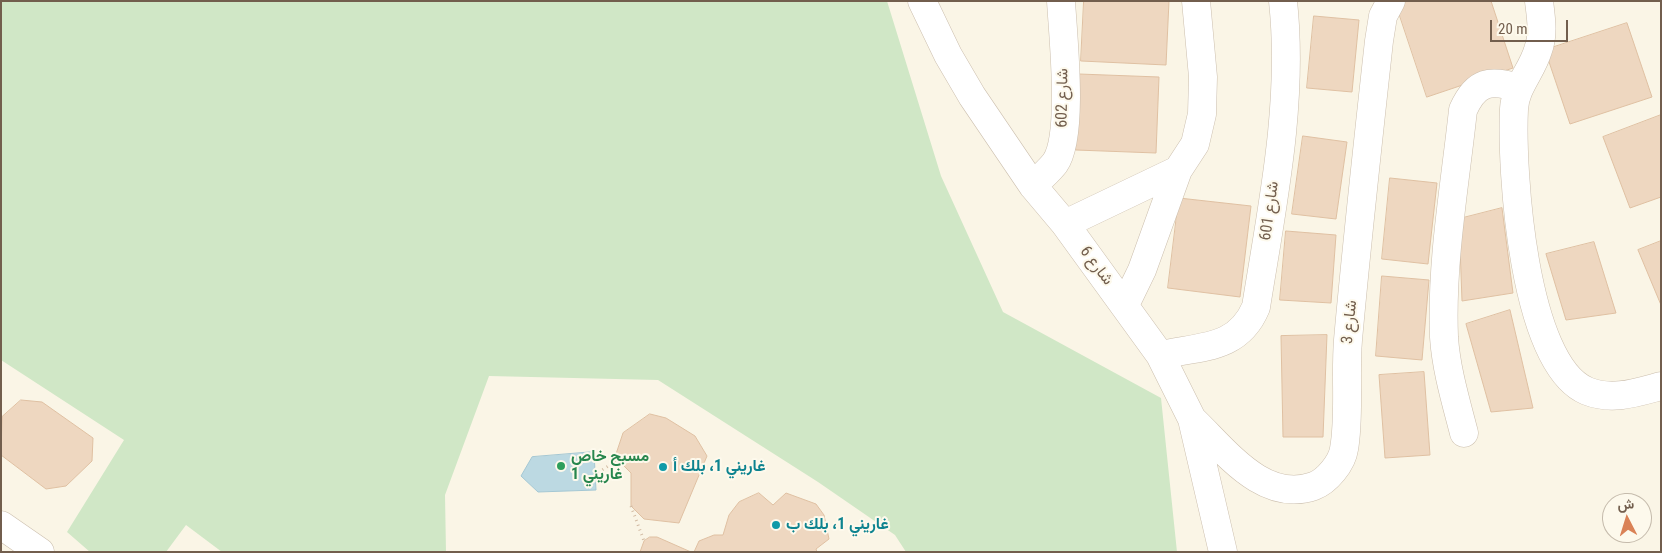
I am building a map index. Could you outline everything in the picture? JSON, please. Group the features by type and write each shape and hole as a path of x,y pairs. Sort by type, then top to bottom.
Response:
{"street":[{"name":"شارع 6","path":"922,1 948,55 972,96 1033,186 1065,224 1160,354 1192,419 1223,552"},
{"name":"شارع 602","path":"1033,186 1056,162 1065,124 1066,98 1061,1"},
{"path":"1125,306 1142,270 1178,170 1195,144 1202,114 1204,77 1196,1"},
{"name":"شارع 601","path":"1160,354 1227,341 1249,323 1256,306 1273,200 1284,100 1283,1"},
{"name":"شارع 3","path":"1192,419 1252,475 1271,487 1293,491 1315,486 1333,472 1344,451 1345,370 1378,51 1383,16 1391,1"},
{"path":"1539,1 1542,26 1538,50 1519,88 1514,108 1515,161 1523,252 1535,310 1546,338 1570,379 1585,390 1602,396 1620,396 1661,386"},
{"path":"1464,433 1452,386 1444,338 1444,278 1463,110 1470,94 1483,84 1500,82 1519,88"},
{"path":"1065,224 1178,170"},
{"path":"1,525 40,552"}],"path":[{"path":"594,475 618,460"},
{"path":"631,506 644,541"}],"green space":[{"path":"1,1 887,1 941,176 1003,312 1161,398 1177,552 906,552 895,535 818,482 658,380 489,376 445,495 446,552 222,552 186,525 166,552 90,552 67,532 124,440 1,360"}],"water":[{"name":"مسبح خاص غاريني 1","path":"594,452 596,490 538,492 521,476 532,457"}],"building":[{"path":"1084,1 1169,1 1166,65 1081,61"},
{"path":"1395,1 1491,1 1513,68 1427,97"},
{"path":"1314,16 1359,20 1352,92 1307,88"},
{"path":"1627,23 1652,97 1570,124 1545,50"},
{"path":"1079,74 1159,77 1156,153 1076,150"},
{"path":"1661,115 1661,197 1630,208 1603,137"},
{"path":"1303,136 1347,142 1336,219 1292,214"},
{"path":"1390,178 1437,183 1428,264 1382,259"},
{"path":"1179,198 1251,206 1240,297 1168,288"},
{"path":"1502,208 1513,293 1462,301 1459,219"},
{"path":"1286,231 1336,235 1331,303 1280,300"},
{"path":"1661,241 1661,305 1638,250"},
{"path":"1594,242 1616,313 1566,320 1546,254"},
{"path":"1382,276 1429,280 1422,360 1376,356"},
{"path":"1510,310 1533,408 1491,412 1466,324"},
{"path":"1327,335 1323,437 1283,437 1281,336"},
{"path":"1424,372 1430,455 1385,458 1379,375"},
{"path":"21,400 42,402 93,438 92,461 66,486 46,489 1,455 2,417"},
{"name":"غاريني 1، بلك أ","path":"650,414 666,418 695,436 707,456 679,523 644,519 631,506 631,473 615,457 623,433"},
{"name":"غاريني 1، بلك ب","path":"759,493 773,505 786,493 816,504 824,515 829,539 816,549 817,552 694,552 699,541 714,535 723,535 729,515 739,502"},
{"path":"650,537 657,537 691,552 640,552 644,541"}],"place":[{"name":"مسبح خاص غاريني 1","path":"561,466"},
{"name":"غاريني 1، بلك أ","path":"663,467"},
{"name":"غاريني 1، بلك ب","path":"776,525"}]}
